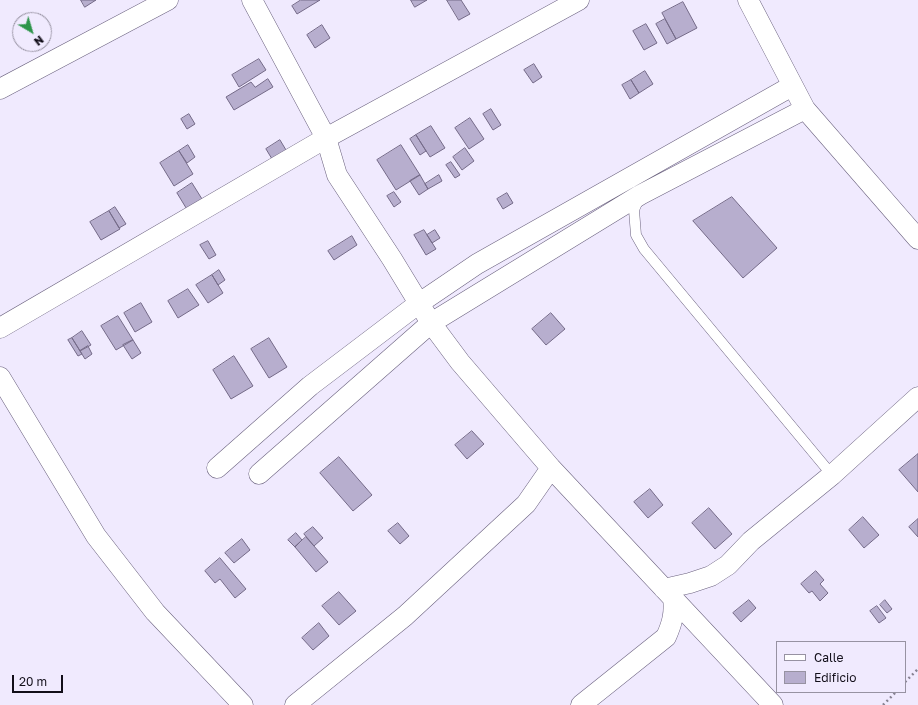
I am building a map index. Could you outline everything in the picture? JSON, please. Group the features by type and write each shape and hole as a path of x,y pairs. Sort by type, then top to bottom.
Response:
{"street":[{"path":"0,89 168,0"},
{"path":"252,0 326,138 337,176 392,258 430,323 460,362 551,468 773,705"},
{"path":"0,328 326,138 579,0"},
{"path":"748,0 805,109 918,240"},
{"path":"217,468 310,386 418,304 477,264 792,86"},
{"path":"259,474 430,323 640,195 805,109"},
{"path":"0,377 96,536 155,612 243,705"},
{"path":"669,594 690,583 711,576 728,565 751,541 832,475 918,397"},
{"path":"295,705 404,616 526,504 551,468"},
{"path":"581,705 666,637 673,622 675,609 669,594"}],"lane":[{"path":"640,195 634,210 636,236 644,249 832,475"}],"path":[{"path":"906,681 918,669"},
{"path":"883,705 895,693"}],"building":[{"path":"81,0 96,0 85,7"},
{"path":"301,0 320,0 297,14 292,6"},
{"path":"411,0 427,0 415,7"},
{"path":"447,0 461,0 470,14 459,20"},
{"path":"683,2 697,28 676,39 662,13"},
{"path":"665,19 676,39 667,44 656,24"},
{"path":"646,24 657,43 644,50 633,31"},
{"path":"322,25 330,38 315,48 307,35"},
{"path":"259,59 266,70 239,87 232,75"},
{"path":"534,64 542,77 533,83 524,70"},
{"path":"645,71 653,84 639,93 631,80"},
{"path":"268,79 273,87 234,110 226,97 251,82 255,87"},
{"path":"631,80 639,93 630,99 622,85"},
{"path":"491,109 501,125 493,130 483,114"},
{"path":"189,114 195,124 187,129 181,119"},
{"path":"470,118 484,139 469,149 455,128"},
{"path":"431,126 445,148 430,157 416,135"},
{"path":"416,135 426,151 420,155 410,139"},
{"path":"280,140 286,150 272,159 266,149"},
{"path":"188,145 195,157 187,163 179,151"},
{"path":"401,145 420,175 396,190 377,160"},
{"path":"465,148 474,161 462,170 453,157"},
{"path":"179,151 193,174 174,186 160,163"},
{"path":"451,162 460,175 455,178 446,165"},
{"path":"420,175 428,189 419,195 410,181"},
{"path":"439,175 442,181 428,189 425,184"},
{"path":"192,183 207,207 191,216 177,193"},
{"path":"394,192 401,202 394,207 387,196"},
{"path":"507,193 513,203 503,209 497,199"},
{"path":"732,197 777,248 743,278 693,221"},
{"path":"115,207 126,224 119,228 109,211"},
{"path":"109,211 120,229 101,240 90,222"},
{"path":"424,230 436,249 426,255 414,235"},
{"path":"435,230 440,238 432,243 427,235"},
{"path":"352,236 357,245 334,260 328,251"},
{"path":"208,241 216,255 209,259 200,245"},
{"path":"219,270 225,280 218,285 212,275"},
{"path":"212,275 223,293 208,303 196,285"},
{"path":"188,289 199,305 178,318 168,301"},
{"path":"141,303 152,322 135,332 124,313"},
{"path":"551,313 565,329 546,345 532,329"},
{"path":"118,316 133,340 116,350 101,326"},
{"path":"82,331 91,345 80,351 72,338"},
{"path":"72,338 82,354 78,356 68,340"},
{"path":"269,338 287,367 269,378 251,349"},
{"path":"133,340 141,353 132,359 123,345"},
{"path":"88,346 92,354 85,359 80,351"},
{"path":"234,356 253,386 231,399 213,370"},
{"path":"472,431 484,444 467,459 455,445"},
{"path":"918,454 918,492 899,470"},
{"path":"339,457 372,495 353,511 320,473"},
{"path":"650,489 663,505 648,518 634,502"},
{"path":"709,508 732,534 715,549 692,523"},
{"path":"863,517 879,535 864,548 849,530"},
{"path":"918,519 918,537 909,527"},
{"path":"398,523 409,536 400,544 388,531"},
{"path":"313,527 323,538 314,546 304,534"},
{"path":"296,533 302,540 295,547 288,540"},
{"path":"306,537 328,562 316,572 295,547"},
{"path":"242,539 250,550 234,563 225,553"},
{"path":"220,558 246,589 235,598 220,579 215,583 205,571"},
{"path":"816,571 824,580 820,584 828,593 820,601 812,591 809,593 801,584"},
{"path":"339,592 356,611 339,625 322,606"},
{"path":"749,600 756,608 741,622 733,613"},
{"path":"885,600 892,609 887,613 880,605"},
{"path":"877,606 886,618 879,623 870,611"},
{"path":"319,623 329,636 313,650 302,638"}]}
